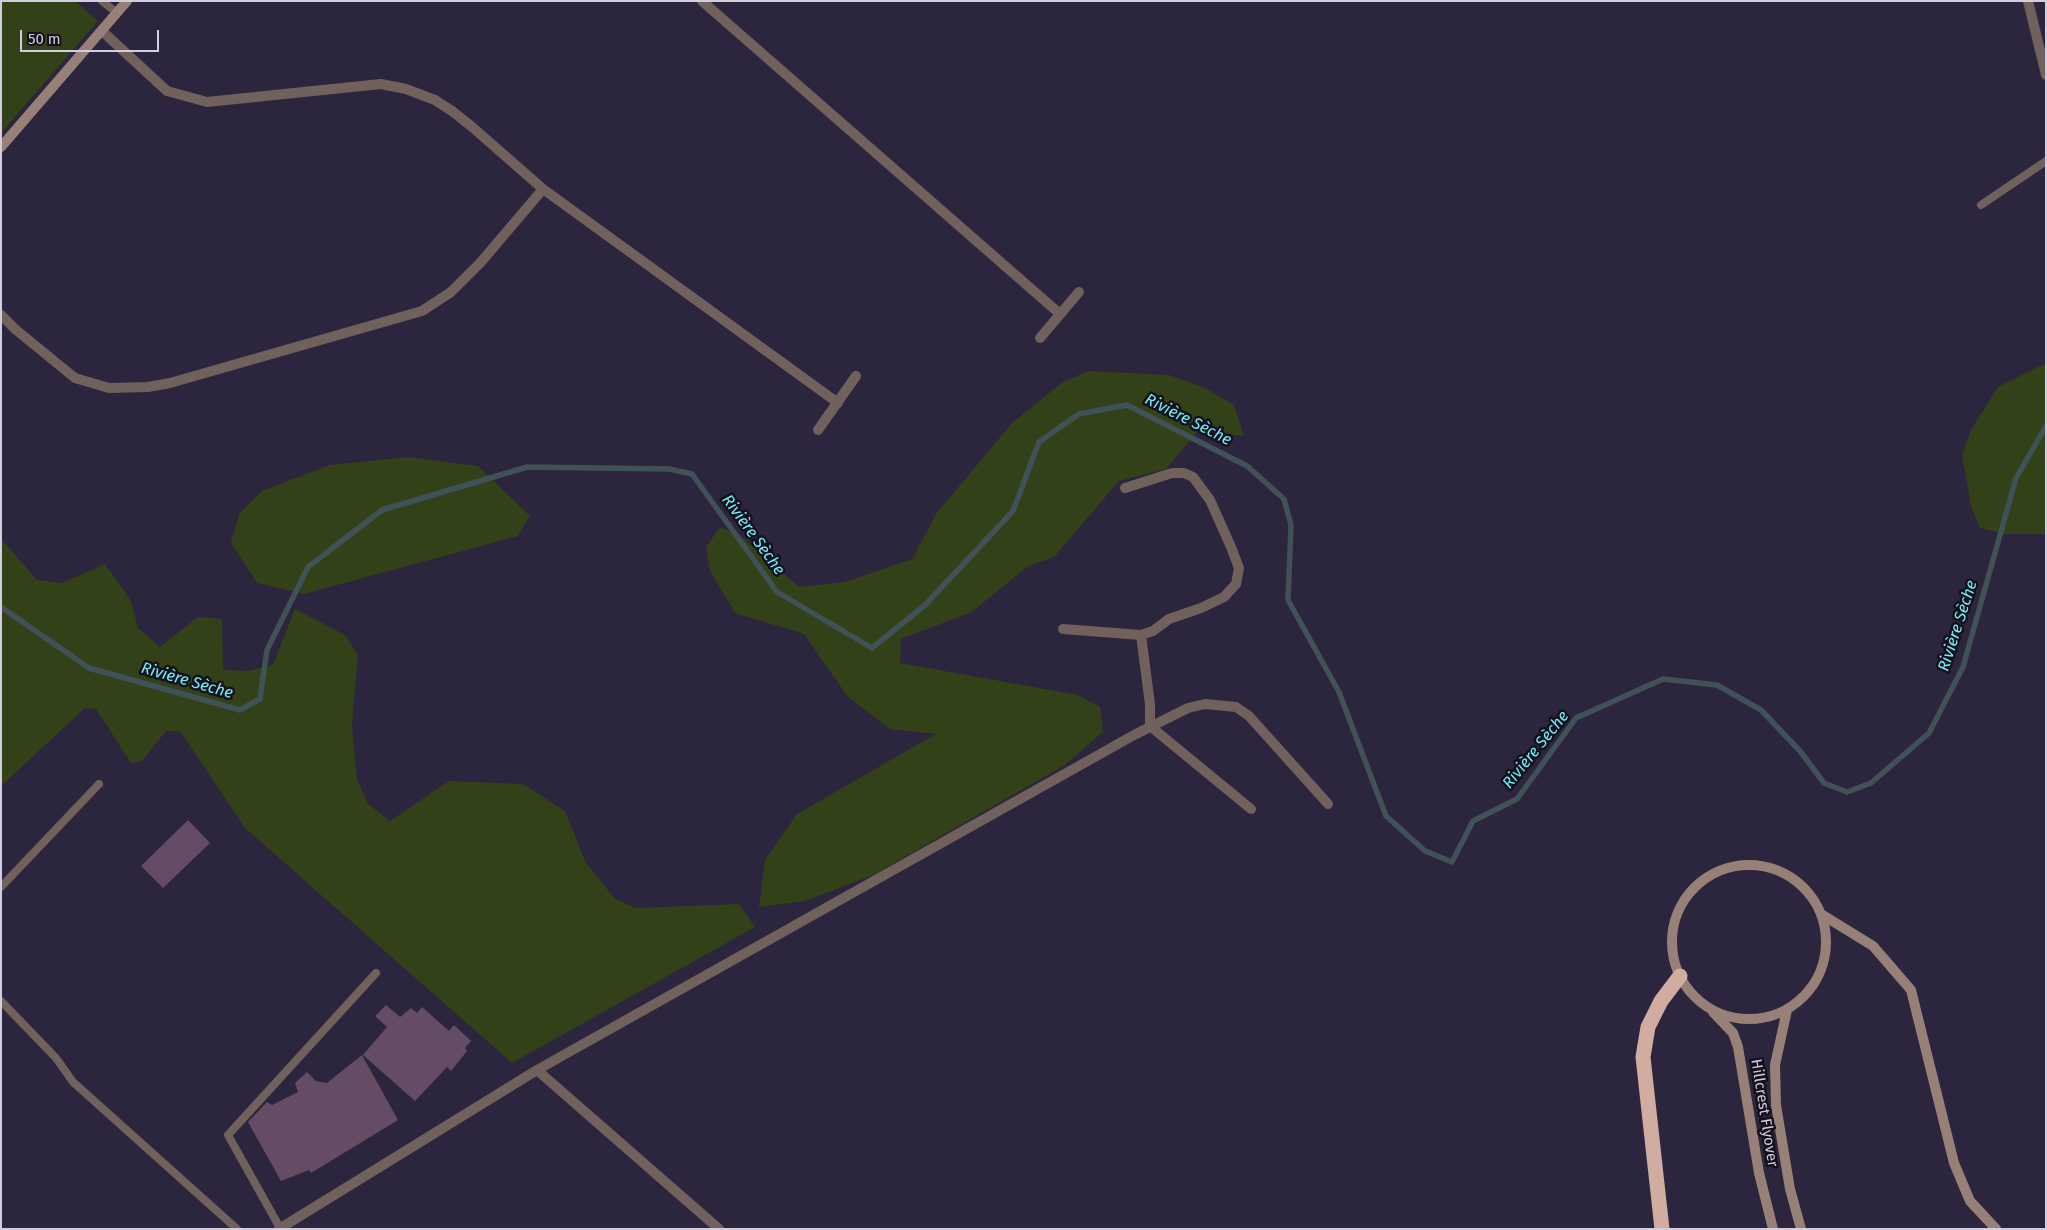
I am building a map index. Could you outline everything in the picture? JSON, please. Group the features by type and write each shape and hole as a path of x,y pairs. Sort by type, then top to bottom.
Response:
{"highway":[{"path":"1662,1229 1643,1057 1648,1026 1661,1001 1680,976"}],"main road":[{"path":"1,147 127,1"},
{"path":"1759,865 1785,873 1807,890 1821,914 1826,941 1822,968 1809,992 1788,1010 1769,1017 1749,1020 1729,1017 1711,1010 1693,995 1680,976 1673,950 1675,922 1687,897 1706,878 1732,867 1759,865"},
{"path":"1821,914 1874,946 1911,990 1954,1163 1970,1201 1996,1229"},
{"name":"Hillcrest Flyover","path":"1711,1010 1733,1033 1738,1047 1759,1173 1773,1229"},
{"name":"Hillcrest Flyover","path":"1788,1010 1775,1065 1776,1105 1790,1189 1801,1229"}],"street":[{"path":"702,1 1060,314"},
{"path":"2028,1 2046,75"},
{"path":"102,31 167,91 207,102 367,84 393,85 421,94 452,111 543,189 838,403"},
{"path":"1,314 15,329 75,378 109,388 148,387 170,383 422,311 451,292 469,275 499,244 543,189"},
{"path":"1040,338 1079,292"},
{"path":"818,430 856,376"},
{"path":"1063,629 1141,635 1153,631 1169,619 1201,608 1224,597 1236,584 1239,568 1210,500 1193,477 1184,473 1172,473 1125,488"},
{"path":"1141,635 1150,704 1150,726"},
{"path":"279,1228 537,1070 1150,726 1188,708 1205,704 1236,707 1249,716 1328,804"},
{"path":"1150,726 1251,809"},
{"path":"537,1070 720,1229"}],"lane":[{"path":"102,1 117,13"},
{"path":"1981,205 2046,161"},
{"path":"1,887 99,784"},
{"path":"279,1228 228,1135 376,973"},
{"path":"1,1001 56,1058 73,1082 237,1229"}],"green space":[{"path":"1,1 75,1 98,21 1,133"},
{"path":"2046,363 2046,534 2005,534 1980,528 1971,506 1962,455 1971,430 1998,387"},
{"path":"1088,371 1169,375 1203,387 1234,405 1244,436 1198,431 1166,469 1119,481 1054,557 1028,566 972,612 901,639 900,663 1078,695 1100,707 1103,732 1065,765 873,875 805,901 759,907 765,860 797,814 936,734 890,729 848,697 804,634 735,613 710,571 706,547 720,527 742,537 799,587 845,582 912,559 936,514 1012,423 1063,382"},
{"path":"408,457 478,466 530,516 518,536 304,594 257,583 231,543 239,514 262,491 330,465"},
{"path":"1,539 37,580 62,583 105,564 131,601 138,628 160,647 198,617 222,619 223,670 248,671 273,665 295,609 345,635 358,655 352,726 357,779 368,804 390,821 449,781 523,784 565,811 585,861 614,898 635,908 739,904 755,927 512,1063 245,828 180,731 166,731 142,761 131,763 96,709 85,708 1,786"}],"building":[{"path":"188,820 210,843 163,888 141,866"},
{"path":"386,1005 400,1017 411,1008 417,1013 422,1007 449,1031 454,1025 471,1041 465,1048 467,1051 451,1071 447,1067 415,1101 363,1055 387,1027 375,1016"},
{"path":"362,1055 398,1120 311,1173 309,1170 281,1181 248,1122 267,1102 272,1105 298,1092 295,1083 307,1072 316,1081 327,1083"}],"waterway":[{"name":"Rivière Sèche","path":"1,607 89,668 240,710 260,699 267,650 308,567 382,510 527,467 669,469 692,474 777,592 872,648 925,605 1013,511 1039,442 1079,414 1127,405 1247,466 1284,499 1291,525 1288,600 1339,692 1386,816 1425,851 1452,862 1473,821 1517,799 1576,718 1663,679 1717,685 1761,710 1800,751 1824,783 1847,792 1871,783 1929,733 1963,667 2016,478 2046,426"}]}
